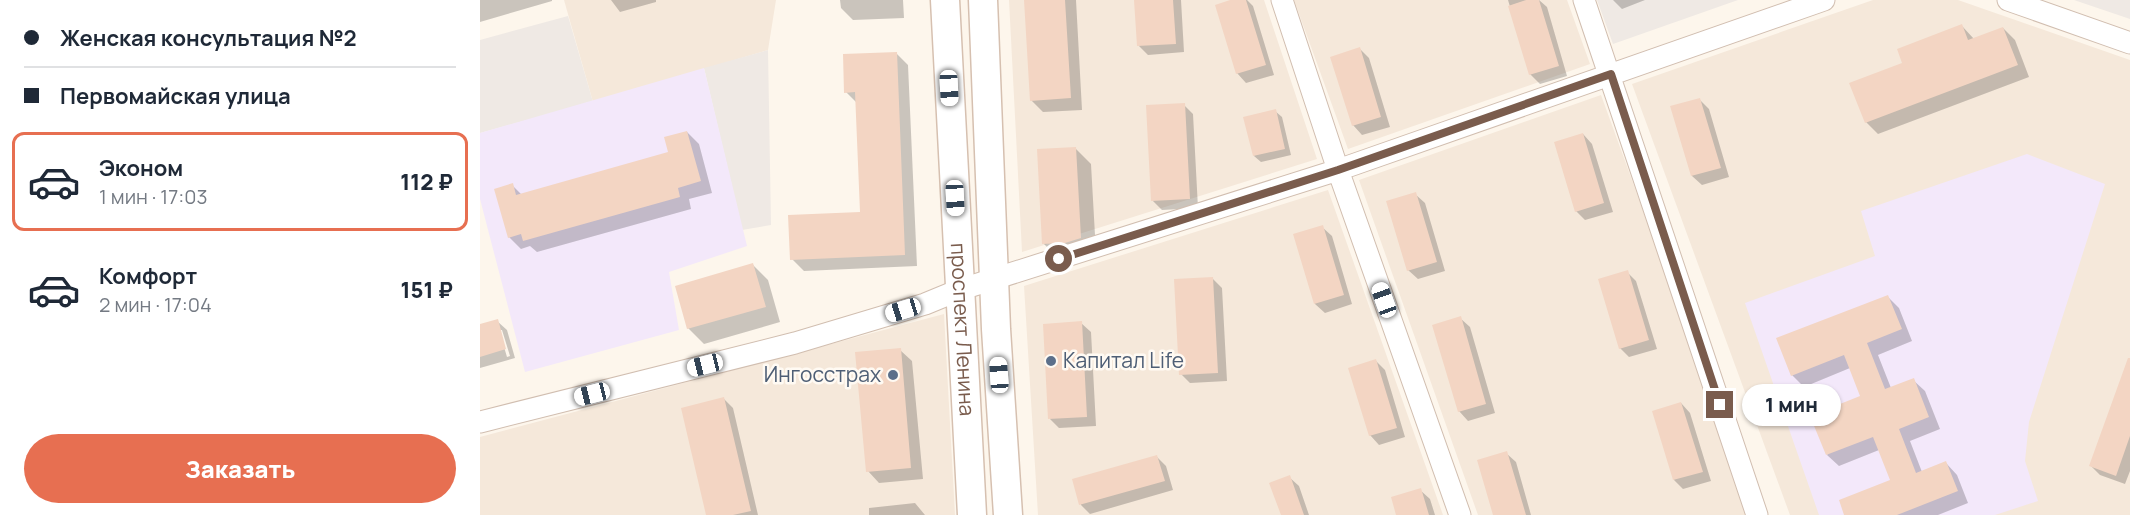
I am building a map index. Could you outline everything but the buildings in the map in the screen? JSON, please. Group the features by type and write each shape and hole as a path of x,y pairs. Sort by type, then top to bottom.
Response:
{"main road":[{"name":"проспект Ленина","path":"945,0 972,515"},
{"name":"проспект Ленина","path":"983,0 994,279 1008,515"}],"street":[{"path":"1282,0 1338,170 1460,515"},
{"path":"1584,0 1611,74 1757,515"},
{"path":"480,422 795,343 925,304 959,290 1338,170 1824,0"},
{"path":"2008,0 2130,43"}],"shaded area":[{"path":"564,0 776,0 768,50 593,102"},
{"path":"1009,0 1264,0 1317,159 1022,252"},
{"path":"1294,0 1567,0 1590,64 1348,149"},
{"path":"1597,0 1738,0 1613,44"},
{"path":"1873,0 1958,0 2130,60 2130,515 1790,515 1632,84"},
{"path":"2074,0 2130,0 2130,19"},
{"path":"568,16 593,102 480,133 480,40"},
{"path":"768,50 771,225 742,230 704,68"},
{"path":"704,68 747,246 669,272 679,330 525,372 480,199 480,133"},
{"path":"1601,95 1754,515 1478,515 1359,180"},
{"path":"2027,154 2105,184 2029,422 2025,461 2038,501 1995,515 1819,515 1745,303 1875,256 1861,211"},
{"path":"1328,190 1443,515 1038,515 1024,286"},
{"path":"944,314 955,515 480,515 480,437"}],"place":[{"name":"Капитал Life","path":"1051,361"},
{"name":"Ингосстрах","path":"893,375"}],"route":[{"path":"1059,259 1338,170 1611,74 1720,405"}]}
